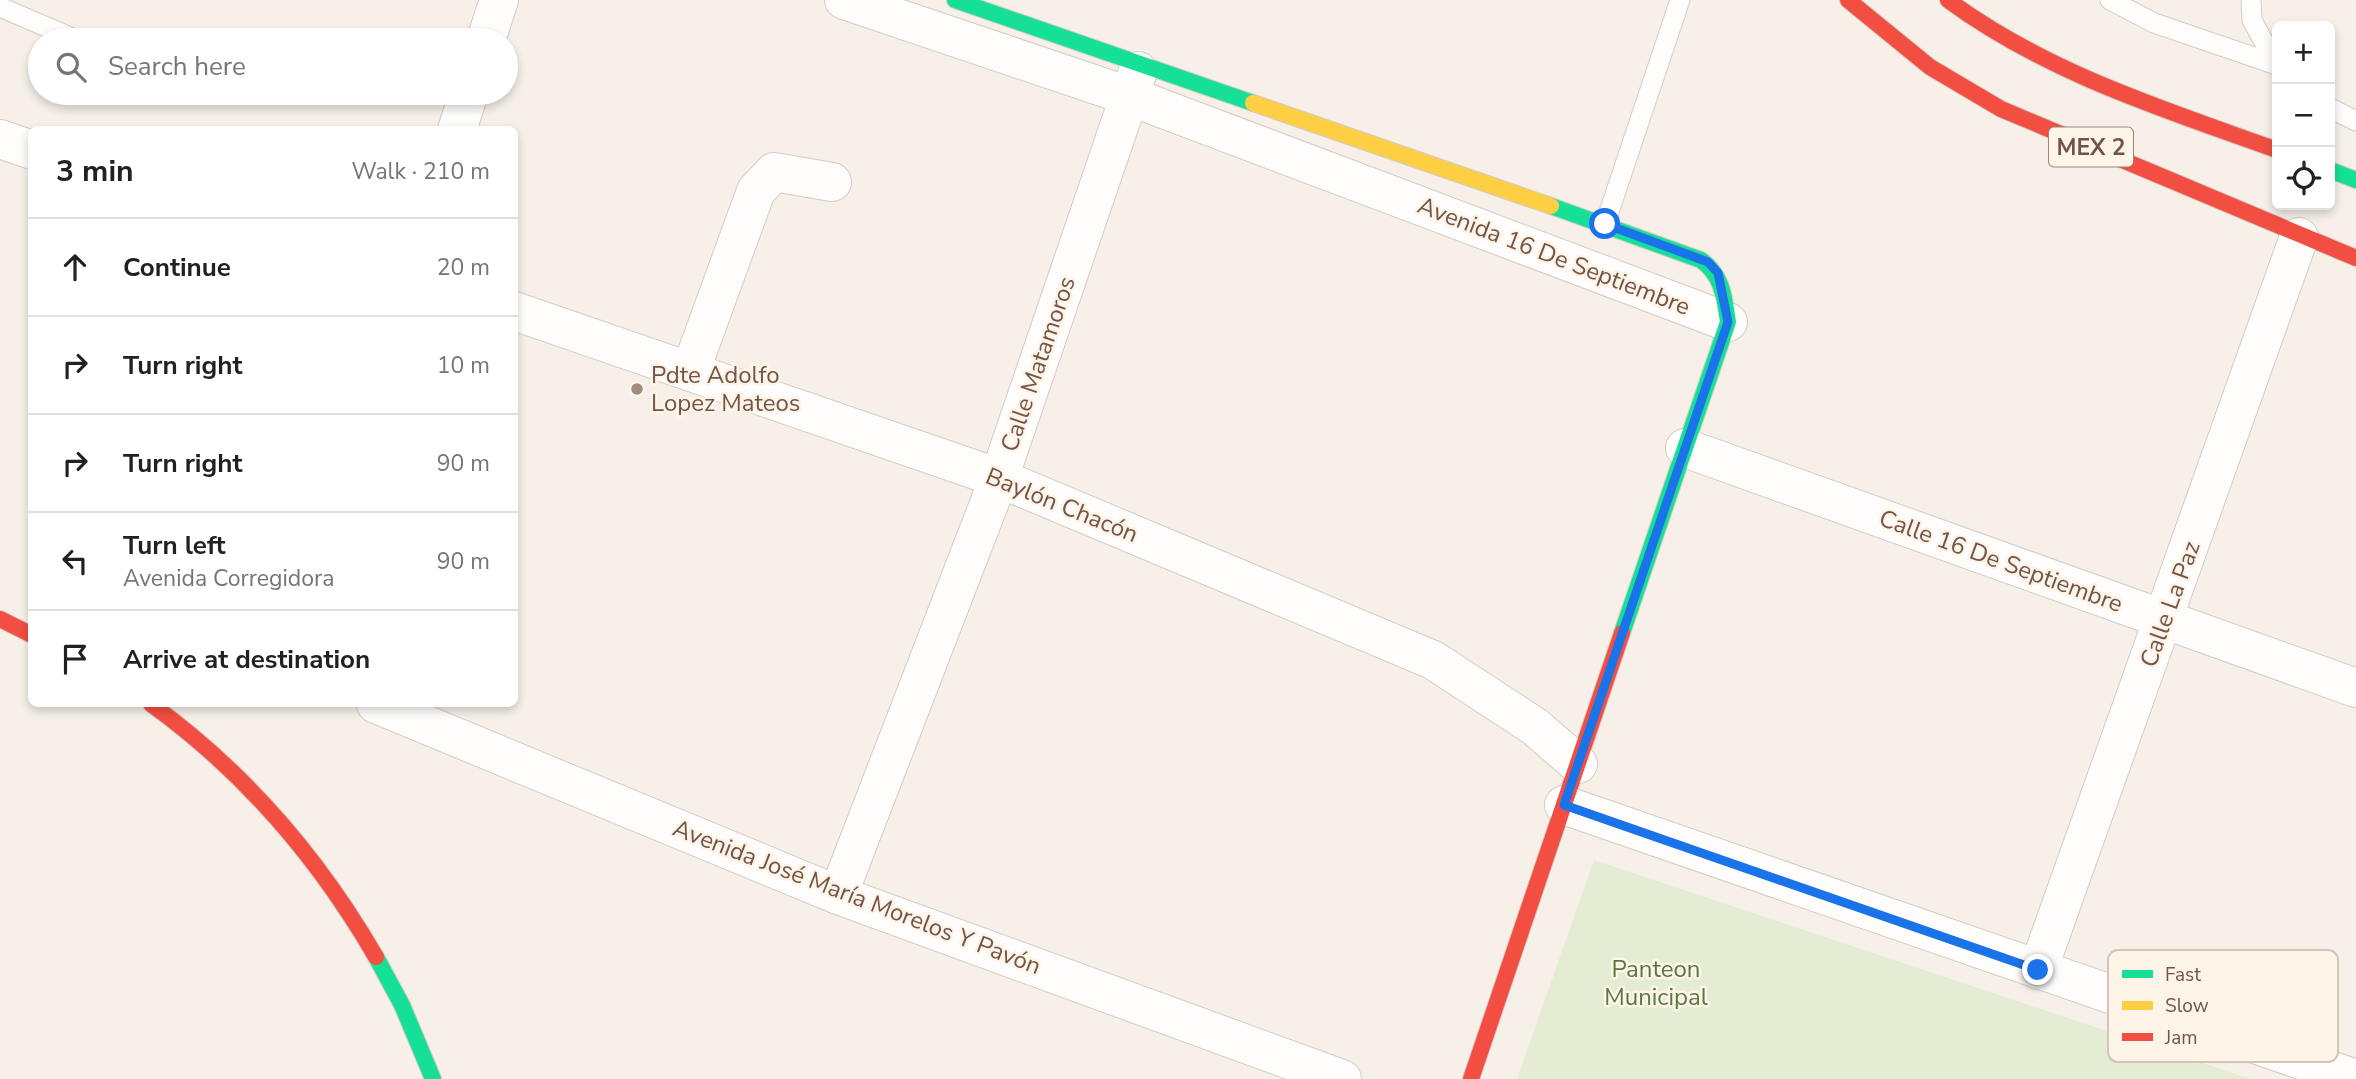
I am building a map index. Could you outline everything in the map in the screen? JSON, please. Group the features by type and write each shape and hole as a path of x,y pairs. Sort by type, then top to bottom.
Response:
{"main road":[{"name":"Avenida 16 De Septiembre","path":"955,0 1135,81 1605,224 1708,262 1718,273 1728,322"},
{"name":"MEX 2","path":"1847,0 1930,67 2001,108 2299,237 2356,258"},
{"name":"MEX 2","path":"1948,0 2015,44 2092,80 2272,148"},
{"path":"2335,172 2356,180"},
{"path":"1471,1079 1728,322"},
{"path":"0,619 28,633"},
{"path":"156,707 176,720 261,797 332,884 391,983 433,1079"}],"street":[{"path":"490,28 499,0"},
{"name":"Avenida 16 De Septiembre","path":"844,0 1135,81 1728,322"},
{"name":"Calle Matamoros","path":"838,895 999,478 1135,81"},
{"path":"458,126 465,105"},
{"path":"0,139 28,149"},
{"path":"690,372 756,191 774,172 832,182"},
{"name":"Calle La Paz","path":"2038,970 2299,237"},
{"name":"Baylón Chacón","path":"518,312 999,478 1433,660 1534,726 1578,764"},
{"name":"Calle 16 De Septiembre","path":"1685,448 2356,688"},
{"name":"Avenida José María Morelos Y Pavón","path":"383,707 838,895 1342,1079"},
{"path":"1564,805 2108,994"},
{"path":"2306,1062 2356,1079"}],"lane":[{"path":"1605,224 1680,0"},
{"path":"2110,0 2154,23 2272,64"},
{"path":"2251,0 2252,20 2272,57"},
{"path":"0,7 49,28"},
{"path":"2335,110 2356,121"}],"green space":[{"name":"Panteon Municipal","path":"1594,860 2108,1031 2108,1062 2200,1062 2251,1079 1517,1079"}],"traffic: fast":[{"path":"955,0 1253,103"},
{"path":"2335,172 2356,180"},
{"path":"1551,206 1701,260 1718,280 1728,322 1622,633"},
{"path":"376,957 402,1005 433,1079"}],"traffic: slow":[{"path":"1253,103 1551,206"}],"traffic: jam":[{"path":"1848,0 1930,67 2001,109 2356,258"},
{"path":"1948,0 1986,26 2066,69 2149,104 2272,148"},
{"path":"0,619 28,633"},
{"path":"1471,1079 1622,633"},
{"path":"155,707 218,758 277,819 330,885 376,957"}],"place":[{"name":"Pdte Adolfo Lopez Mateos","path":"637,389"}],"route":[{"path":"1605,224 1708,262 1718,273 1728,322 1564,805 2038,970"}]}
